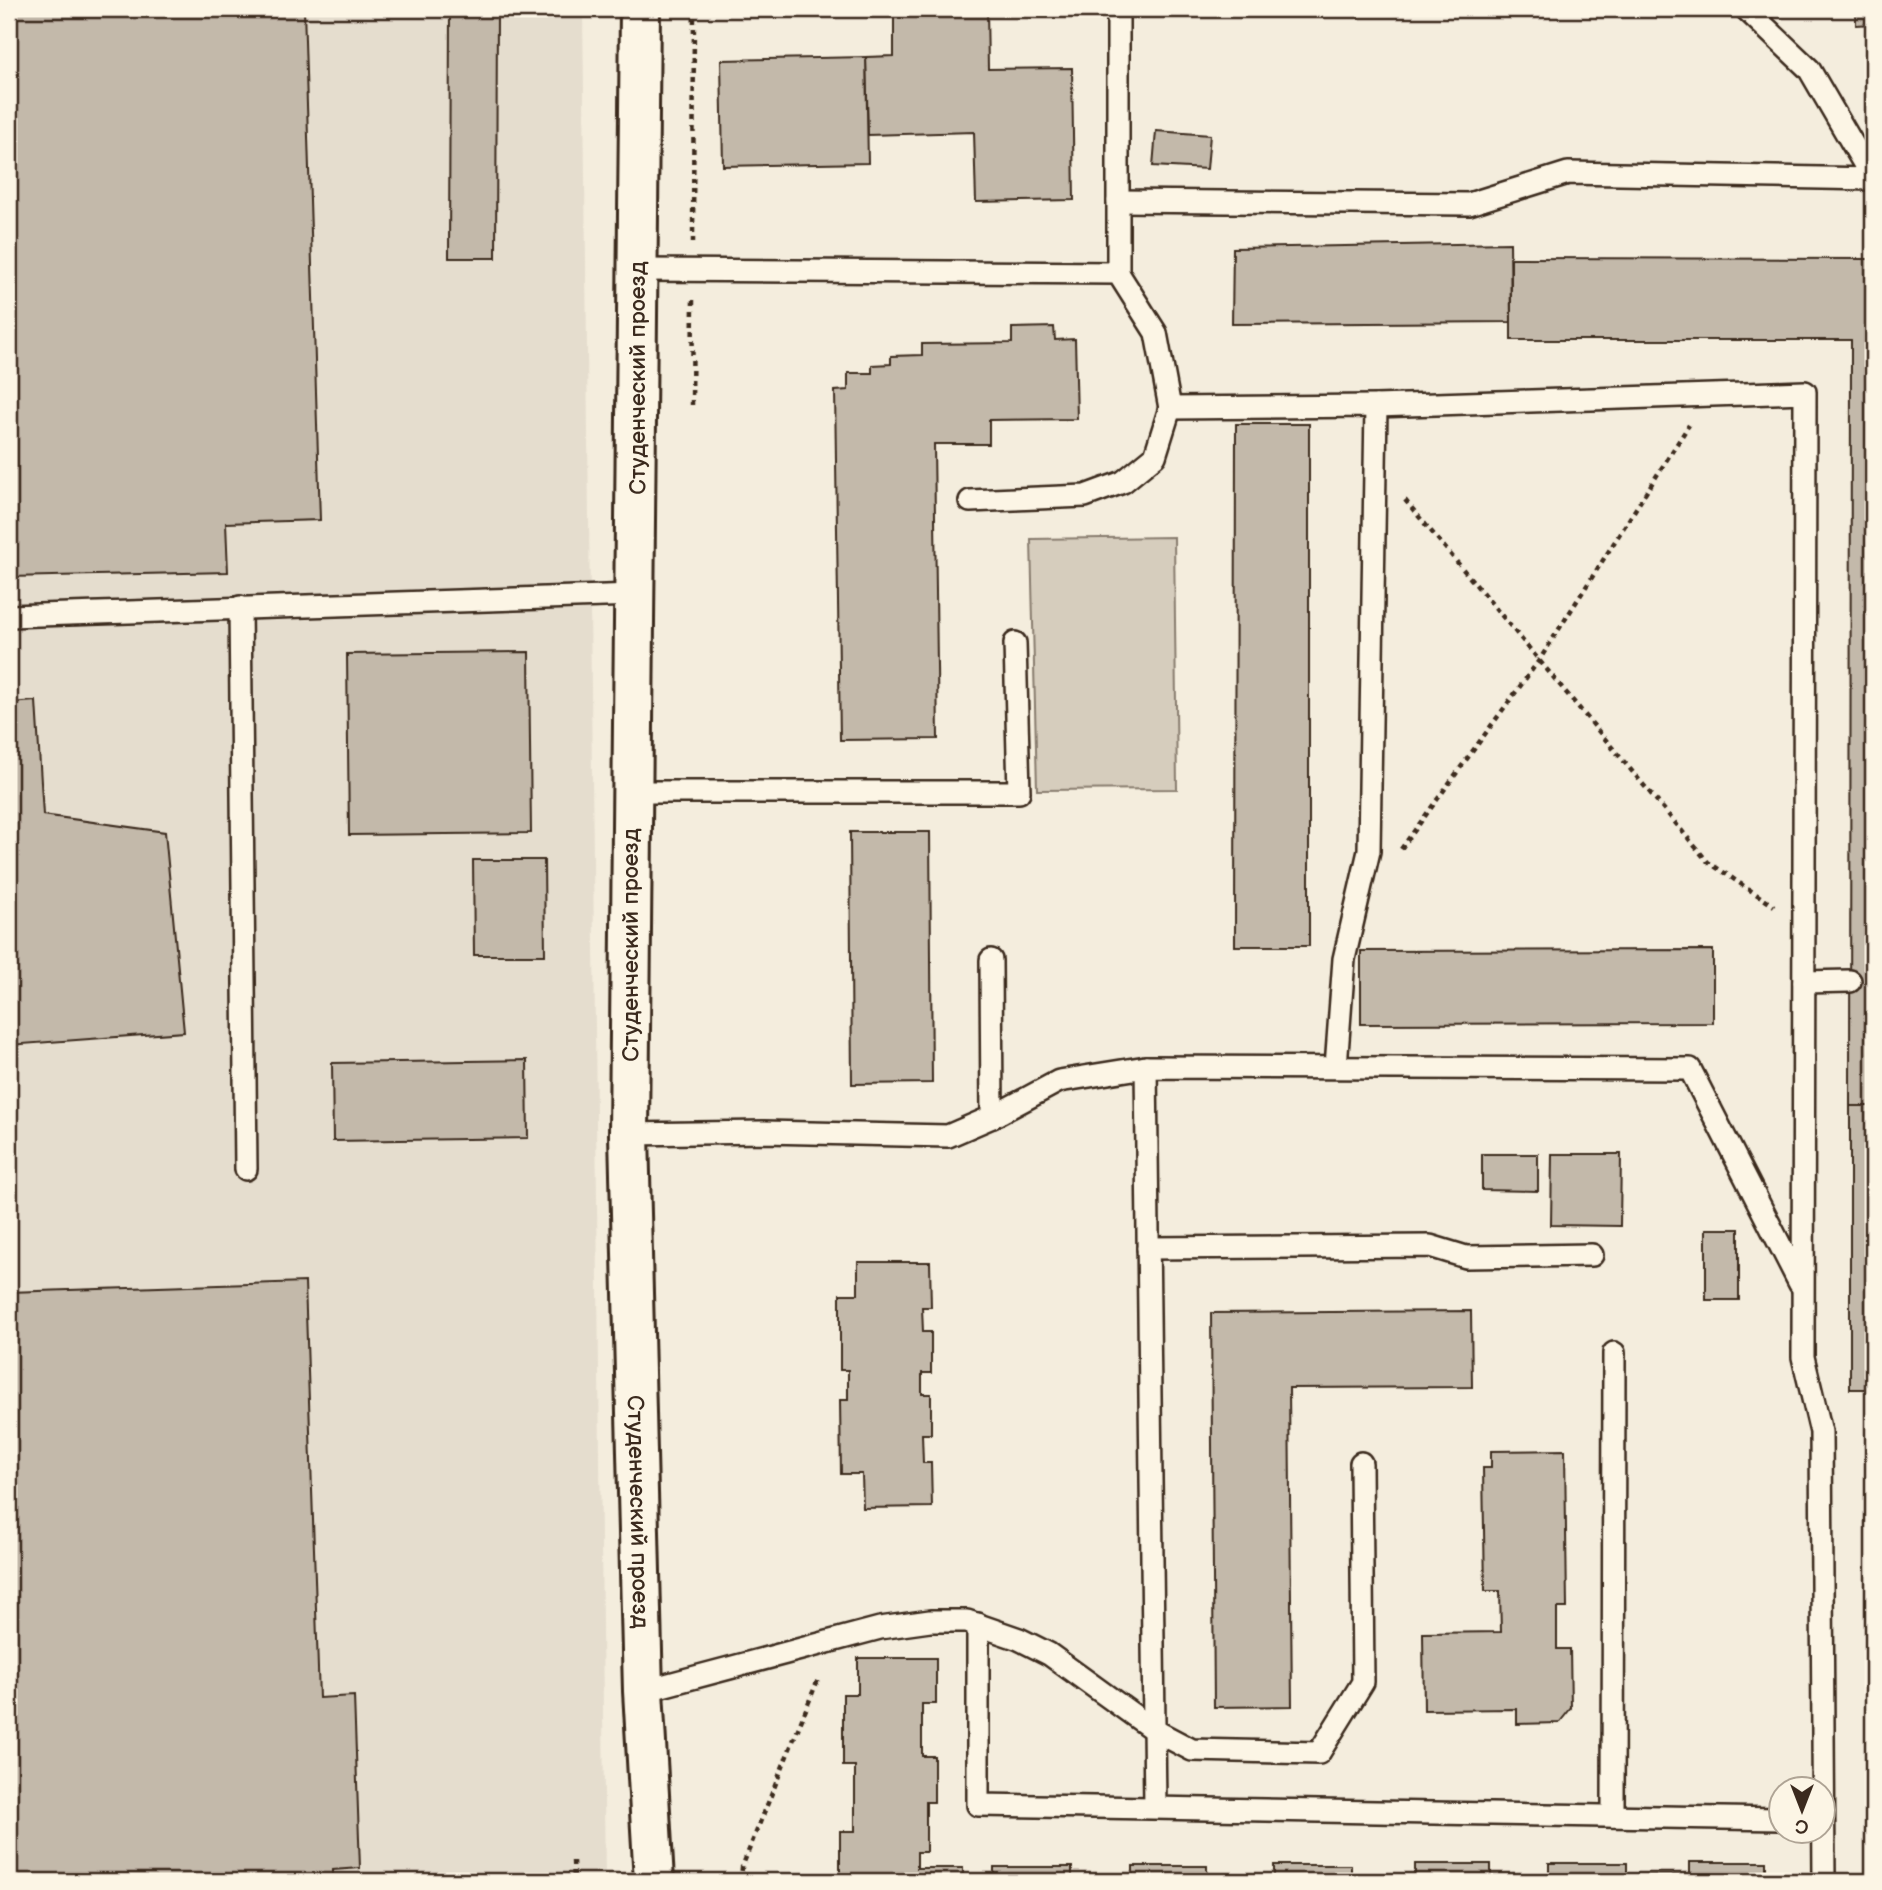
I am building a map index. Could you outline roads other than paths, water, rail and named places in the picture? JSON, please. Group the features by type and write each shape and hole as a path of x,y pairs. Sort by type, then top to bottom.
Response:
{"street":[{"name":"Студенческий проезд","path":"640,9 629,1134 643,1691 654,1881"}],"lane":[{"path":"970,501 1086,496 1123,482 1155,456 1170,408 1156,333 1118,273 1118,9"},
{"path":"1746,9 1809,69 1873,179"},
{"path":"1118,201 1469,204 1568,173 1873,179"},
{"path":"638,270 1118,273"},
{"path":"1170,408 1376,406 1805,392 1803,1357 1821,1432 1823,1774"},
{"path":"1336,1067 1343,959 1369,851 1376,406"},
{"path":"9,616 635,595"},
{"path":"240,607 246,1169"},
{"path":"631,792 1019,792 1016,643"},
{"path":"991,960 992,1117"},
{"path":"1804,982 1850,981"},
{"path":"1146,1066 1154,1807"},
{"path":"629,1134 764,1132 948,1136 992,1117 1059,1081 1146,1066 1690,1069 1803,1289"},
{"path":"1149,1248 1430,1246 1466,1256 1591,1255"},
{"path":"1613,1816 1614,1353"},
{"path":"643,1691 880,1628 930,1620 967,1620 1020,1639 1049,1654 1154,1730 1192,1750 1319,1753 1363,1682 1361,1463"},
{"path":"978,1624 978,1805 1766,1819"},
{"path":"1823,1844 1824,1881"}]}
